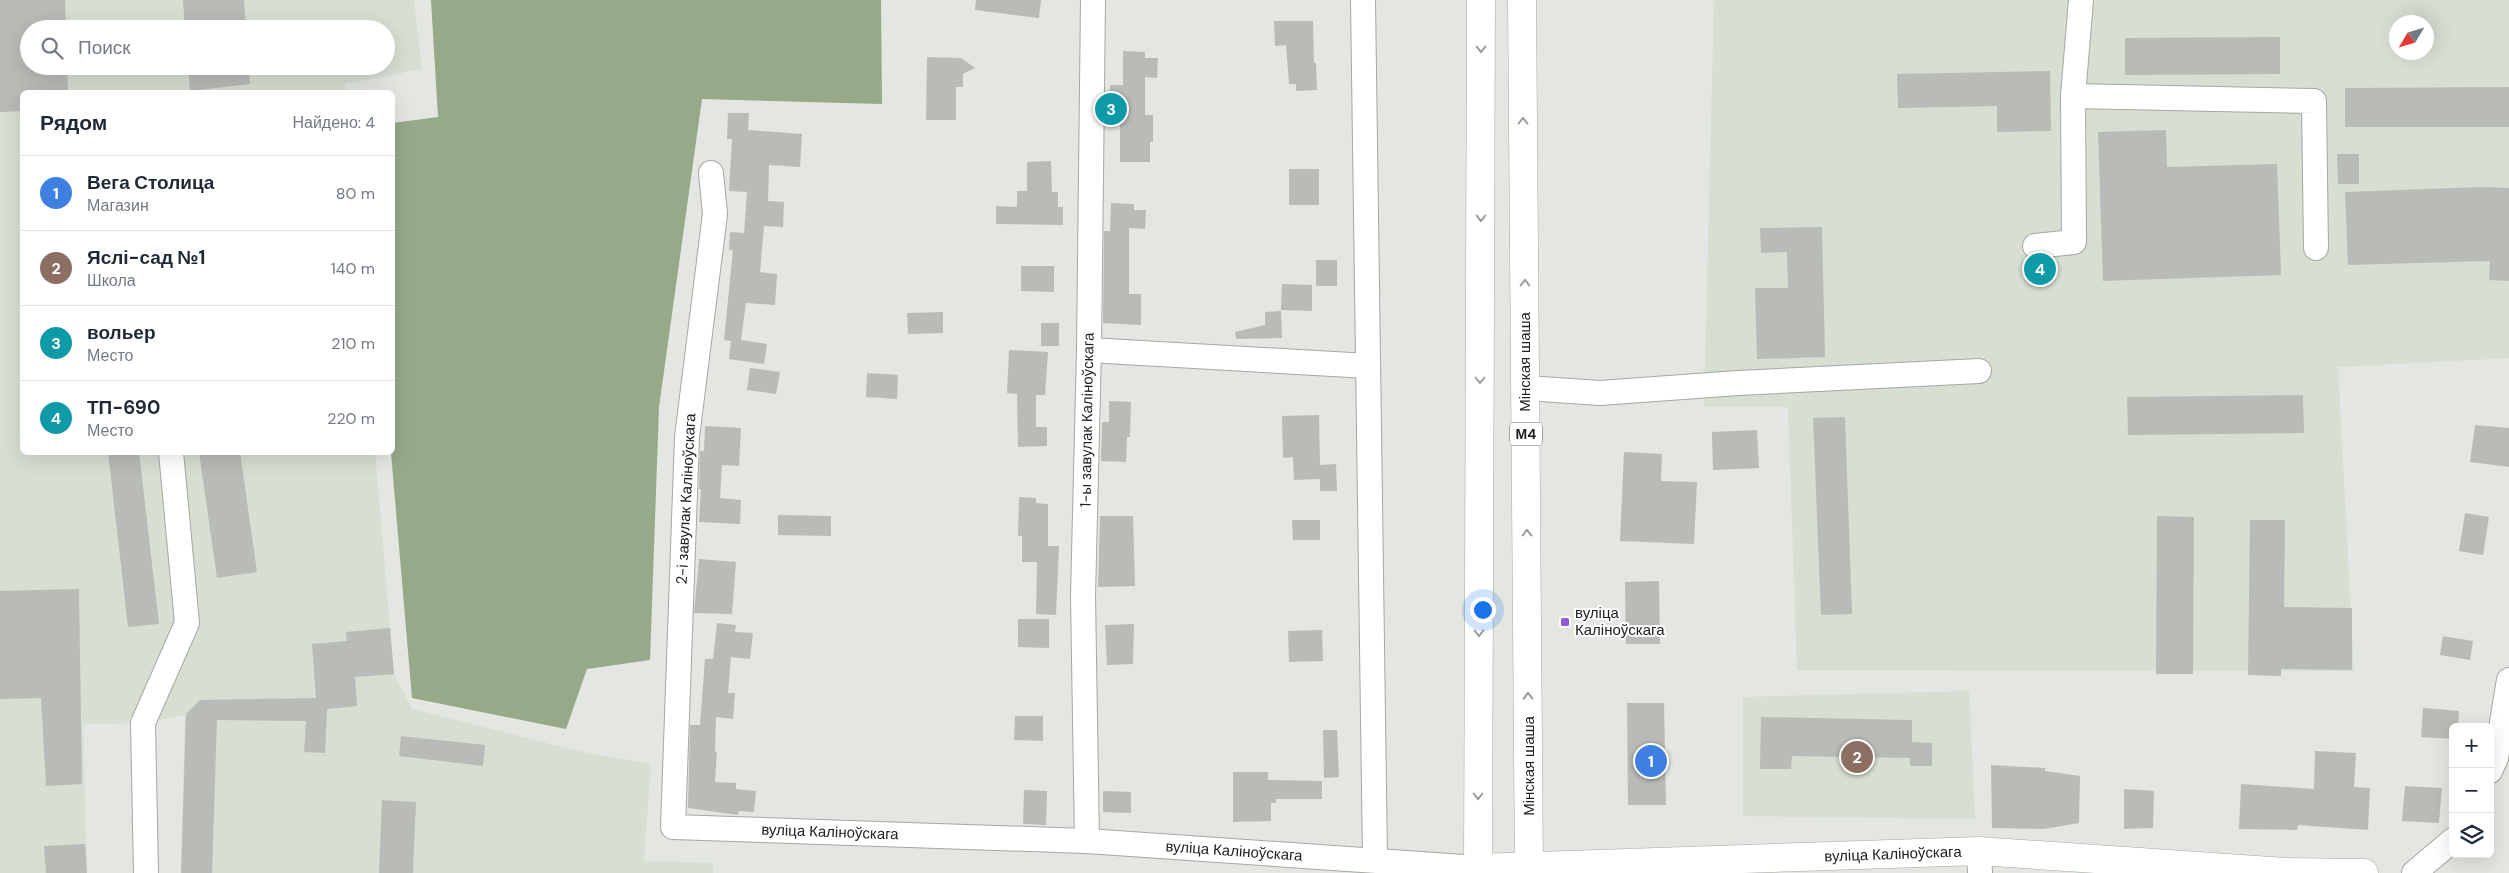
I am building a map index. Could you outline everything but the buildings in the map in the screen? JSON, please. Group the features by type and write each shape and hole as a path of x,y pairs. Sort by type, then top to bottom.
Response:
{"main road":[{"path":"1478,870 1481,0"},
{"name":"Мінская шаша","path":"1522,0 1529,870"},
{"name":"вуліца Каліноўскага","path":"1478,870 1980,862 2364,873"}],"street":[{"name":"1-ы завулак Каліноўскага","path":"1087,841 1083,596 1089,350 1093,0"},
{"path":"1363,0 1375,860"},
{"path":"2034,246 2074,242 2073,96 2081,0"},
{"path":"2073,96 2314,101 2316,248"},
{"name":"2-і завулак Каліноўскага","path":"673,827 687,437 716,214 711,173"},
{"path":"1089,350 1368,366"},
{"path":"1526,388 1600,393 1738,383 1979,371"},
{"path":"146,873 143,723 187,623 171,455"},
{"path":"2491,768 2496,758 2509,680"},
{"name":"вуліца Каліноўскага","path":"673,827 1087,841 1375,860 1478,870"},
{"path":"2414,873 2449,843"}],"shaded area":[{"path":"0,0 414,0 422,69 395,74 395,20 20,20 20,75 391,75 345,84 346,90 20,90 20,455 375,455 394,674 412,709 578,751 651,764 644,861 713,863 713,873 181,873 185,715 143,723 83,724 87,873 0,873"},
{"path":"1714,0 2509,0 2509,358 2338,367 2354,671 1797,670 1788,407 1704,407"},
{"path":"1969,691 1975,819 1743,816 1743,697"}],"green space":[{"path":"431,0 881,0 882,104 702,99 659,407 650,660 587,669 566,729 412,698 391,455 395,455 395,123 438,117"}],"place":[{"name":"вольер","path":"1111,109"},
{"name":"ТП-690","path":"2040,269"},
{"name":"вуліца Каліноўскага","path":"1565,622"},
{"name":"Яслі-сад №1","path":"1857,757"},
{"name":"Вега Столица","path":"1651,761"}]}
